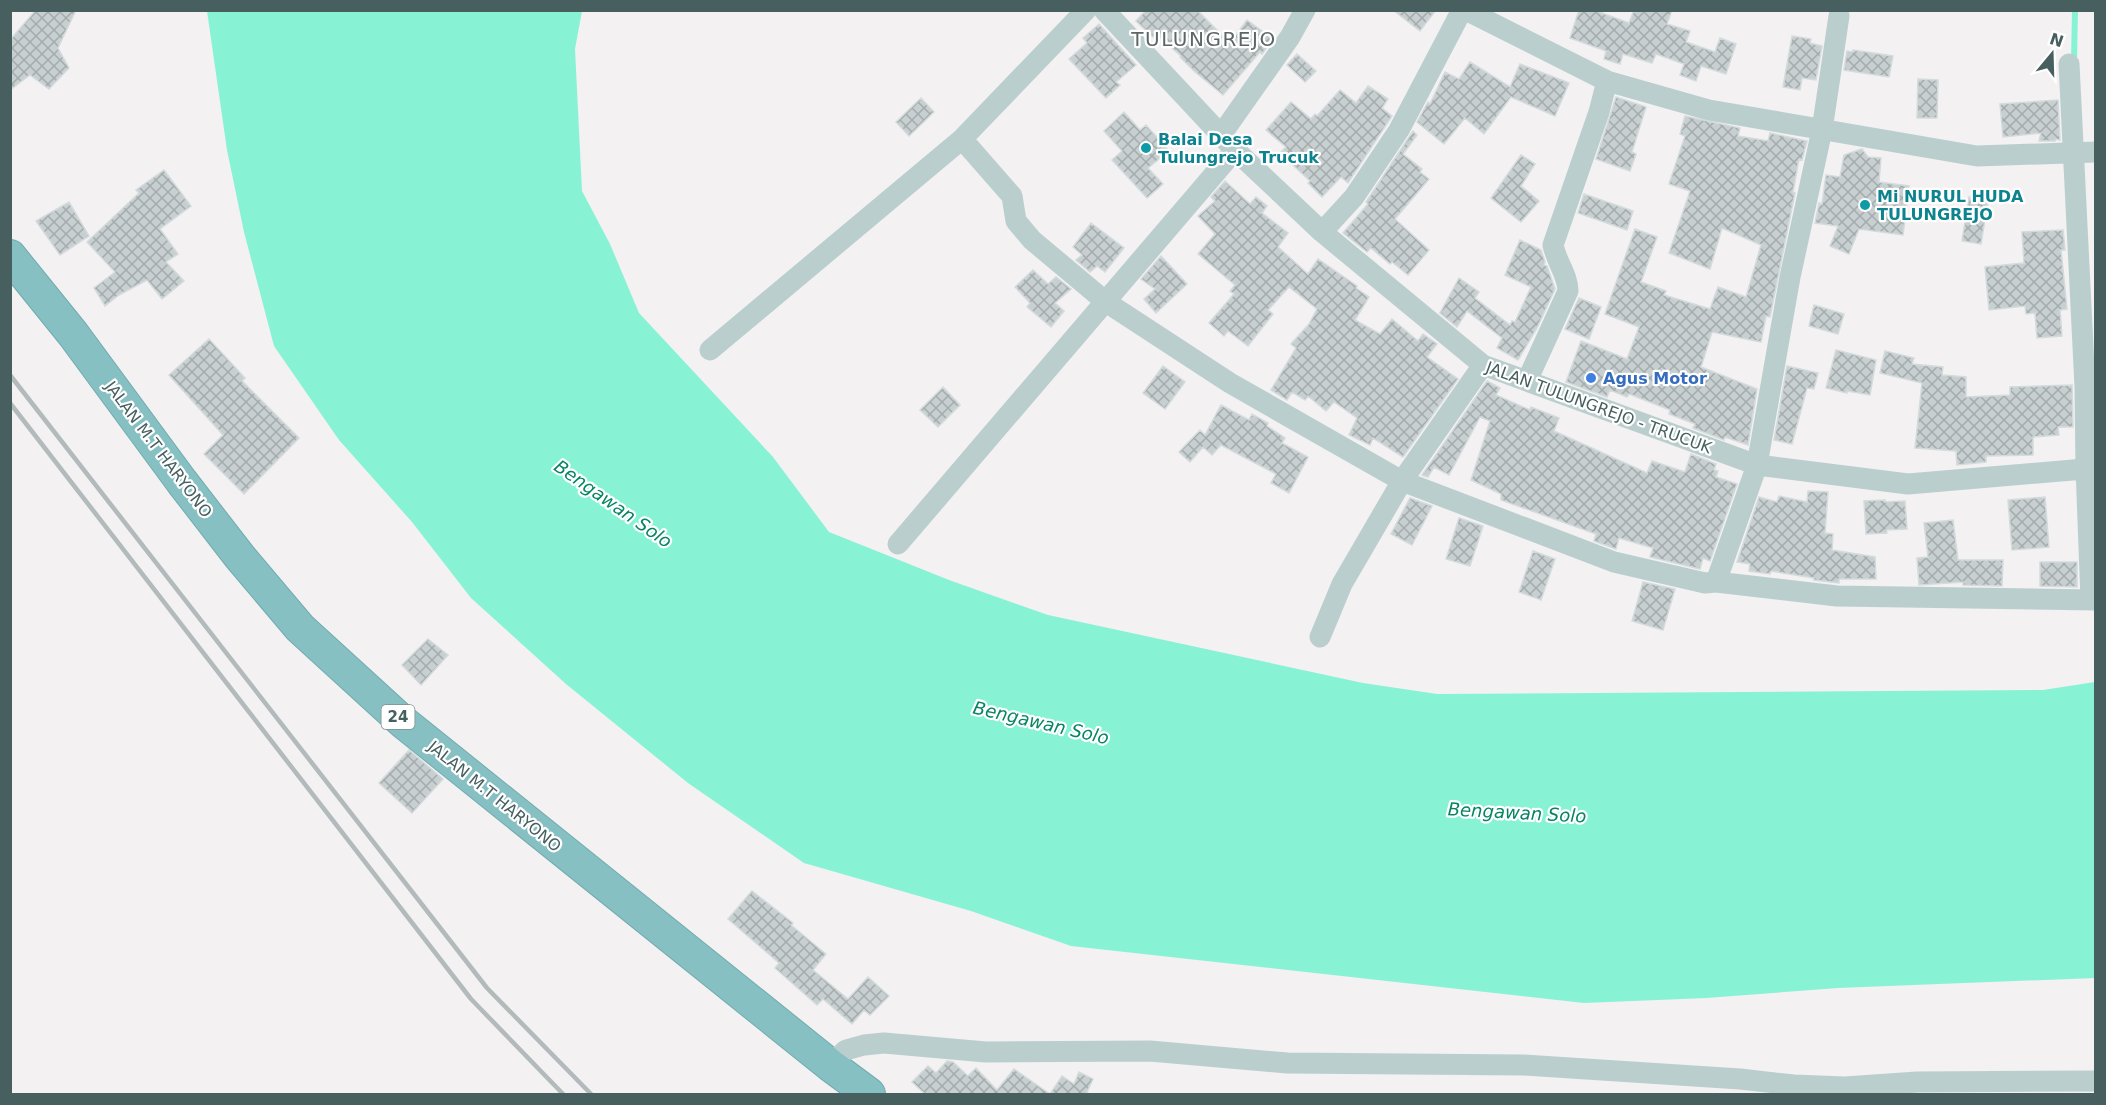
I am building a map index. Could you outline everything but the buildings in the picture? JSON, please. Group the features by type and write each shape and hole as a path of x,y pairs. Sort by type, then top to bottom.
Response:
{"highway":[{"name":"JALAN M.T HARYONO","path":"10,256 73,334 226,538 300,628 404,722 869,1095"}],"street":[{"path":"710,350 962,139 1086,10"},
{"name":"JALAN TULUNGREJO - TRUCUK","path":"1104,10 1235,150 1322,232 1483,364 1757,465 1908,484 2091,468"},
{"path":"1221,135 1290,37 1305,10"},
{"path":"1322,232 1354,197 1399,130 1464,10 1608,81 1709,110 1977,156 2096,152"},
{"path":"1716,582 1757,465 1790,278 1822,130 1839,16"},
{"path":"962,139 1012,196 1016,221 1022,230 1106,302 1230,383 1402,481 1614,562 1705,583 1716,582 1837,596 2093,600 2091,468 2069,64"},
{"path":"1527,381 1568,291 1568,284 1553,245 1608,81"},
{"path":"898,544 1235,150"},
{"path":"1320,637 1342,584 1402,481 1483,364"},
{"path":"830,1065 846,1050 884,1043 986,1052 1150,1051 1287,1063 1524,1065 1749,1087 1794,1085 1845,1087 1917,1082 2056,1088 2096,1081"}],"water":[{"name":"Bengawan Solo","path":"207,11 582,11 575,49 582,191 610,244 639,313 773,457 829,532 949,580 1048,615 1363,683 1437,694 2043,690 2095,682 2095,978 1838,988 1706,998 1584,1003 1071,946 971,911 804,863 688,783 566,684 471,598 412,522 339,440 274,346 244,232 227,150"}],"waterway":[{"path":"2074,61 2075,10"}],"railway":[{"path":"10,375 487,988 591,1094"},
{"path":"10,403 471,999 563,1094"}],"place":[{"name":"Balai Desa Tulungrejo Trucuk","path":"1146,148"},
{"name":"Mi NURUL HUDA TULUNGREJO","path":"1865,205"},
{"name":"Agus Motor","path":"1591,378"}],"district":[{"name":"TULUNGREJO","path":"1204,39"}]}
